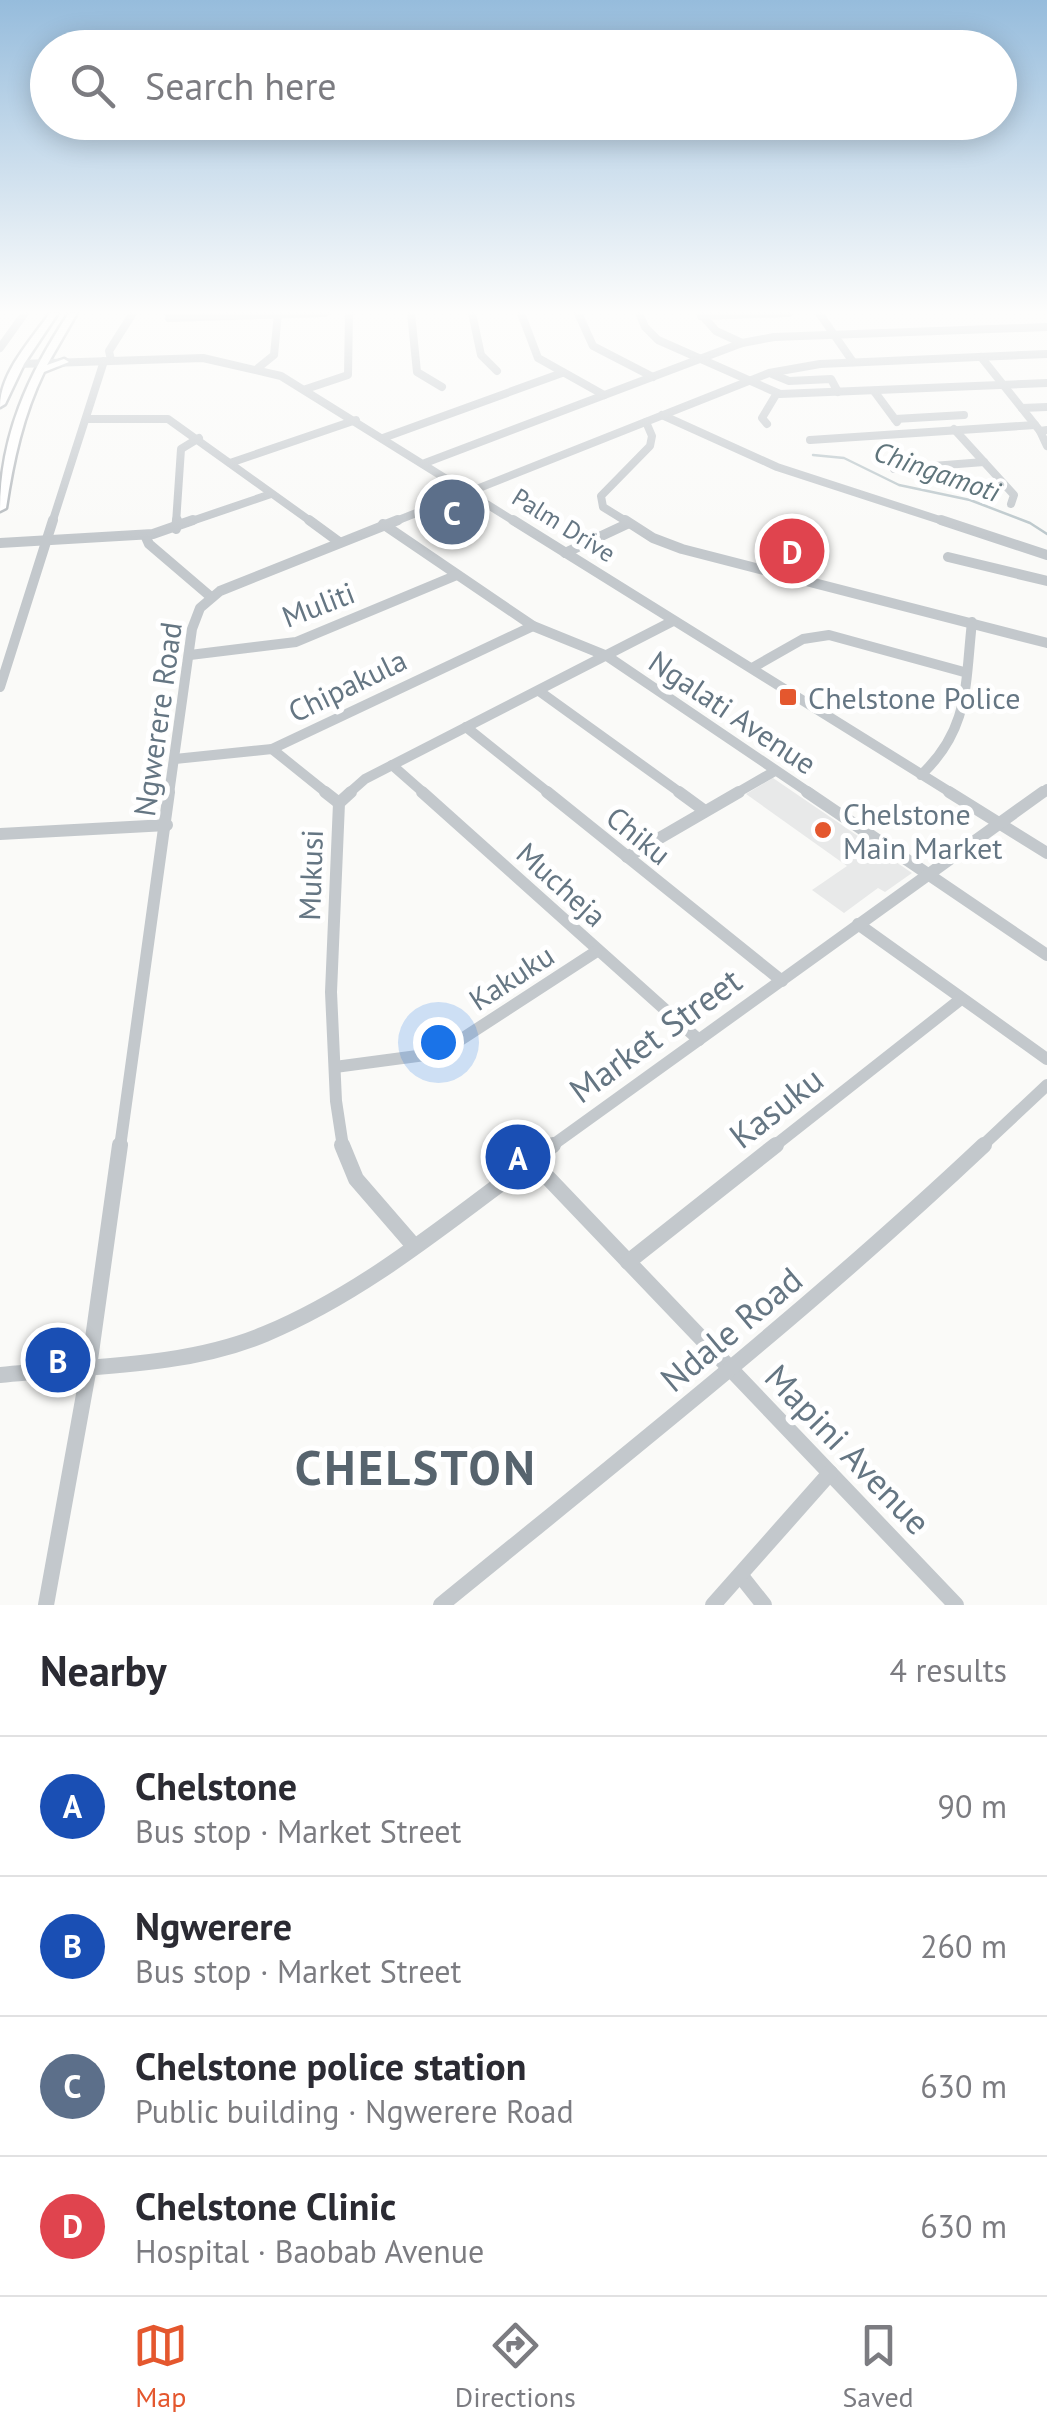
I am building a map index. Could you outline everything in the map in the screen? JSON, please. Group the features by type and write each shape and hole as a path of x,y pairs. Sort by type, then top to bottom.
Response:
{"main road":[{"path":"0,508 13,433 31,388"}],"street":[{"path":"0,688 97,388"},
{"path":"383,438 521,388"},
{"path":"590,388 604,395"},
{"path":"424,463 624,388"},
{"name":"Ngwerere Road","path":"46,1605 88,1367 196,615 212,597 339,542 732,388"},
{"path":"764,388 778,393 940,388"},
{"path":"835,388 838,392"},
{"path":"1005,388 1041,428 1047,446"},
{"name":"Palm Drive","path":"306,389 1047,854"},
{"path":"874,392 906,432"},
{"path":"766,424 762,418 778,393"},
{"path":"1022,408 1047,407"},
{"path":"662,415 777,467 1047,555"},
{"path":"896,419 964,415"},
{"path":"86,418 161,417 199,438 339,542"},
{"path":"230,463 356,420"},
{"path":"646,422 652,436 650,446 600,496 603,508 627,524 682,549 1047,643"},
{"path":"810,440 954,429 1041,428"},
{"path":"954,429 1014,495 1011,504"},
{"path":"176,529 181,449 199,438"},
{"path":"894,469 984,462"},
{"path":"0,543 145,535 176,529 270,494"},
{"name":"Ngalati Avenue","path":"383,524 532,626 607,656 1047,954"},
{"path":"566,553 627,524"},
{"path":"145,535 149,544 212,597"},
{"path":"948,557 1047,581"},
{"name":"Muliti","path":"190,655 296,642 458,575"},
{"name":"Mukusi","path":"414,1246 350,1170 338,1133 335,844 338,802 364,779 673,621"},
{"path":"921,776 952,746 965,698 964,672 972,622"},
{"name":"Chipakula","path":"175,759 272,749 532,626"},
{"path":"752,668 804,640 830,635 964,672"},
{"path":"538,691 705,812"},
{"name":"Chiku","path":"466,727 782,981"},
{"path":"272,749 338,802"},
{"name":"Mucheja","path":"392,765 698,1040"},
{"path":"627,858 775,772"},
{"name":"Market Street","path":"0,1375 194,1355 264,1335 349,1292 1047,789"},
{"path":"0,834 167,824"},
{"path":"858,924 1047,1059"},
{"name":"Kakuku","path":"335,1067 425,1055 454,1044 598,950"},
{"name":"Kasuku","path":"628,1262 961,999"},
{"name":"Ndale Road","path":"441,1605 731,1370 894,1230 1047,1085"},
{"name":"Mapini Avenue","path":"532,1161 956,1605"},
{"path":"713,1605 830,1473"},
{"path":"741,1576 764,1605"}],"shaded area":[{"name":"Chelstone Main Market","path":"773,778 912,873 885,892 878,888 844,913 812,890 847,866 746,794"}],"waterway":[{"name":"Chingamoti","path":"813,455 844,458 899,485 970,500 1030,523 1047,534"}],"place":[{"name":"Chelstone police station","path":"452,512"},
{"name":"Chelstone Clinic","path":"792,551"},
{"name":"Chelstone Police","path":"788,697"},
{"name":"Chelstone Main Market","path":"823,830"},
{"name":"Chelstone","path":"518,1157"},
{"name":"Ngwerere","path":"58,1360"}],"district":[{"name":"CHELSTON","path":"416,1467"}]}
